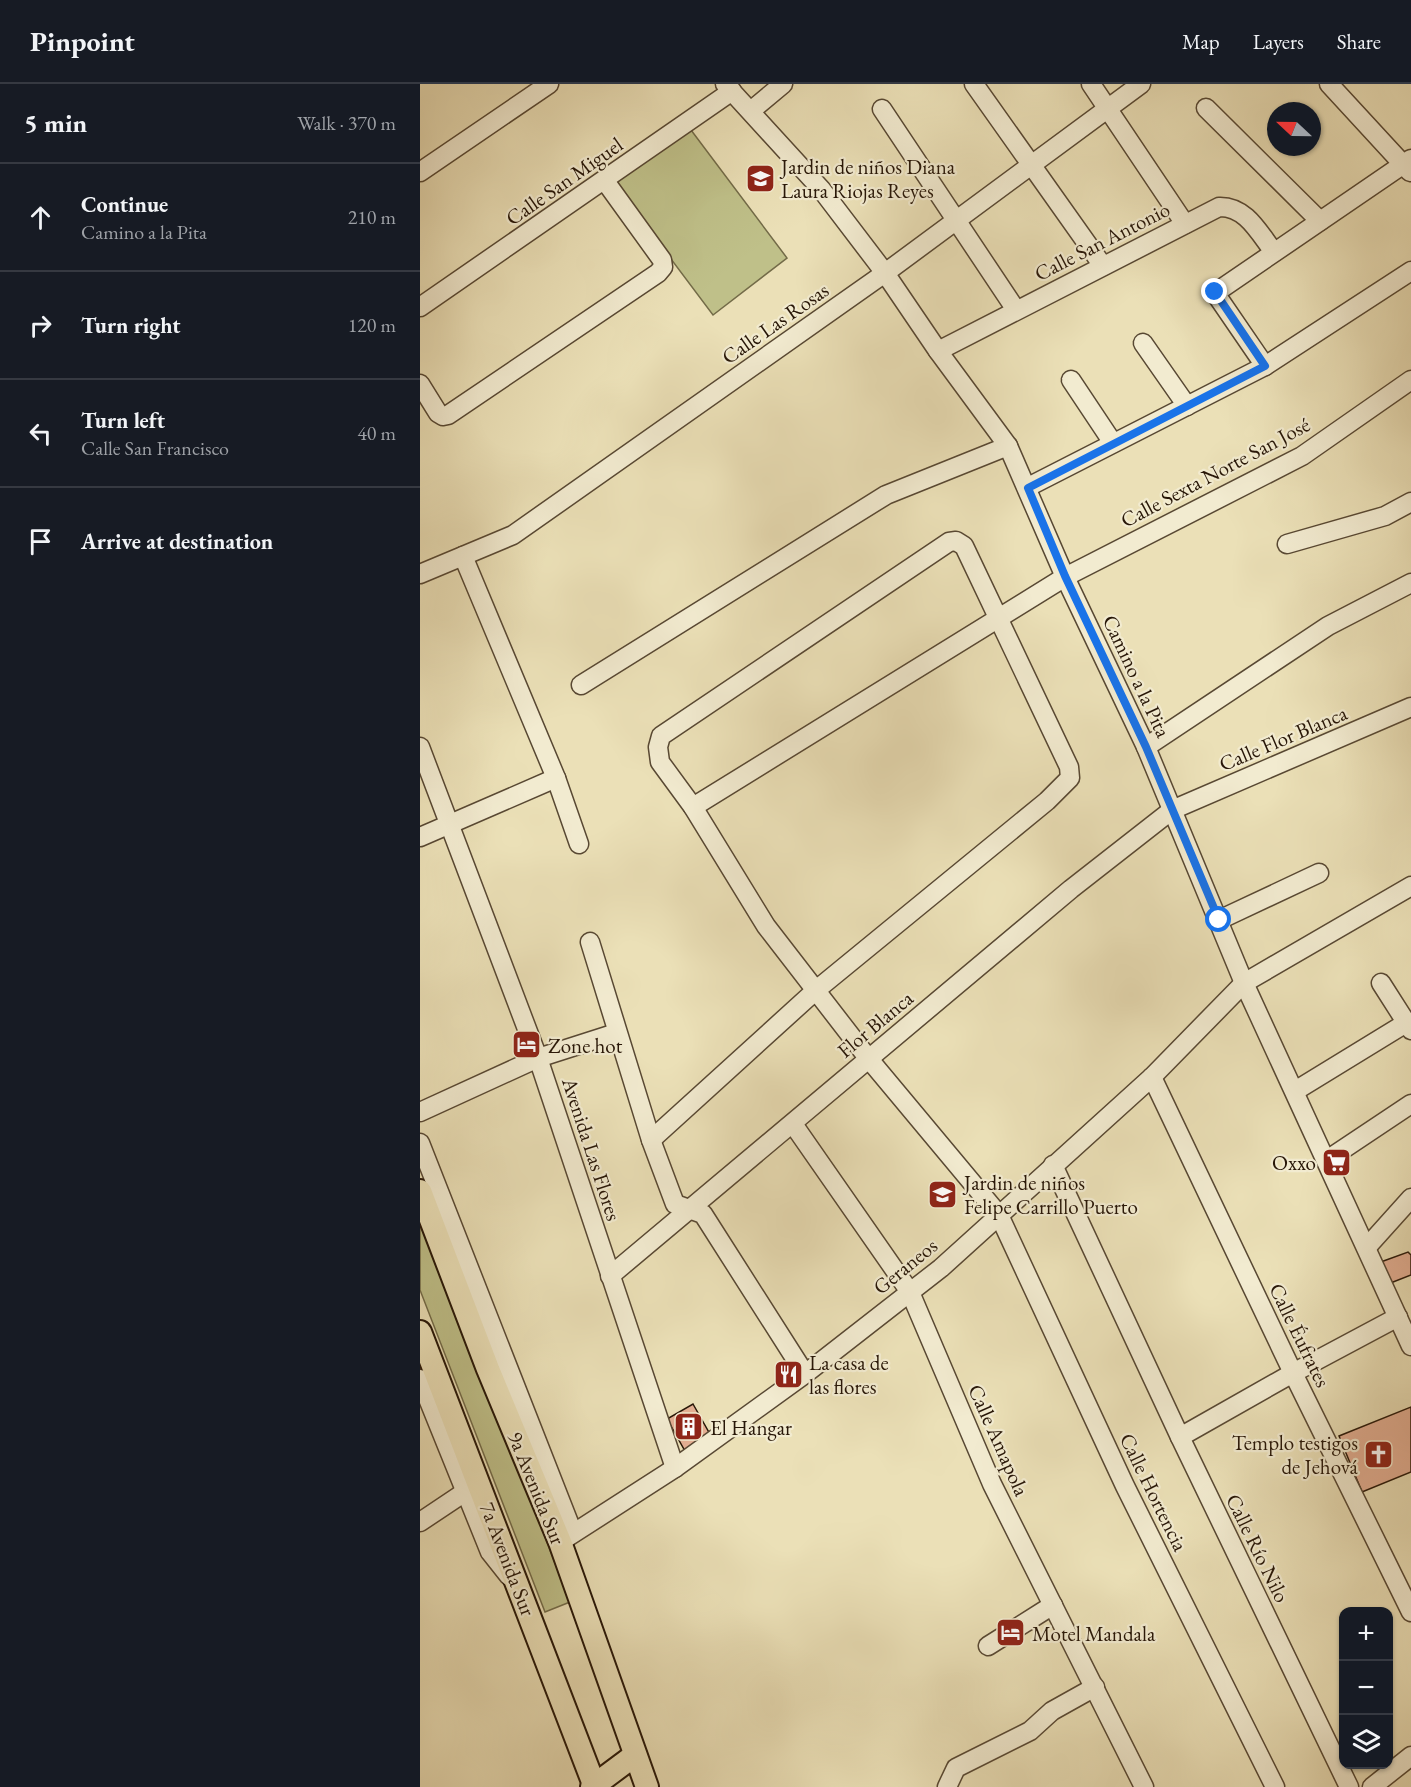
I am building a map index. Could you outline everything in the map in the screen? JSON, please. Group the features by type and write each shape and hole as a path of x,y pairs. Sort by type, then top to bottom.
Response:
{"main road":[{"name":"9a Avenida Sur","path":"420,1191 488,1369 566,1538 647,1787"},
{"name":"7a Avenida Sur","path":"420,1332 594,1787"},
{"path":"594,1787 635,1755"}],"street":[{"path":"420,172 549,84"},
{"path":"752,111 783,84"},
{"path":"974,84 1103,266"},
{"path":"1091,84 1185,224"},
{"name":"Calle Las Rosas","path":"420,574 513,535 885,273 1141,84"},
{"path":"1265,366 1215,292 1320,221 1408,166 1329,84"},
{"name":"Camino a la Pita","path":"728,87 821,189 885,273 938,351 1008,446 1065,576 1146,747 1244,983 1367,1246 1411,1346"},
{"name":"Calle San Miguel","path":"420,307 604,181 728,87"},
{"path":"1206,108 1320,221"},
{"path":"882,109 1016,310"},
{"path":"420,384 443,416 630,293 663,267 662,260 604,181"},
{"name":"Calle San Antonio","path":"938,351 1219,207 1230,206 1243,213 1274,252"},
{"path":"1028,488 1265,366 1411,271"},
{"path":"1143,343 1187,406"},
{"path":"1071,380 1113,443"},
{"name":"Calle Sexta Norte San José","path":"693,807 1065,576 1302,456 1411,380"},
{"path":"581,685 886,495 1008,446"},
{"path":"1287,544 1385,516 1411,502"},
{"name":"Calle Hortencia","path":"998,616 963,546 956,541 949,542 662,736 658,747 660,762 693,807 766,926 868,1058 999,1215 1125,1486 1275,1787"},
{"path":"463,556 556,778 579,844"},
{"path":"1146,747 1328,626 1411,582"},
{"path":"651,1140 815,991 1047,801 1070,778 1069,767 998,616"},
{"name":"Calle Flor Blanca","path":"1172,810 1411,707"},
{"name":"Avenida Las Flores","path":"420,747 538,1058 675,1467"},
{"path":"420,837 556,778"},
{"name":"Flor Blanca","path":"610,1276 1071,889 1172,810"},
{"path":"1219,920 1318,873"},
{"name":"Geraneos","path":"566,1538 675,1467 805,1374 941,1268 1152,1077 1244,983 1411,886"},
{"path":"590,942 616,1033 651,1140 675,1204 703,1215 805,1374"},
{"path":"1295,1091 1409,1027 1381,983"},
{"path":"420,1112 538,1058 616,1033"},
{"name":"Calle Éufrates","path":"1152,1077 1293,1373 1411,1612"},
{"path":"1327,1160 1411,1104"},
{"name":"Calle Amapola","path":"793,1124 910,1292 992,1484 1144,1787"},
{"path":"420,1143 566,1538"},
{"name":"Calle Río Nilo","path":"1053,1165 1180,1437 1349,1787"},
{"path":"1367,1246 1411,1198"},
{"path":"1180,1437 1398,1317"},
{"path":"420,1381 490,1552 520,1590"},
{"path":"420,1522 465,1492"},
{"path":"988,1646 1053,1605"},
{"path":"947,1787 956,1768 1030,1731 1052,1711 1095,1687"},
{"path":"1372,1787 1411,1756"}],"green space":[{"path":"691,130 787,258 713,315 614,183"},
{"path":"420,1212 570,1602 545,1612 420,1290"}],"building":[{"path":"1408,1252 1411,1255 1411,1275 1388,1284 1378,1263"},
{"name":"El Hangar","path":"693,1404 711,1436 685,1451 667,1419"},
{"name":"Templo testigos de Jehová","path":"1411,1407 1411,1472 1362,1492 1339,1436"}],"place":[{"name":"Jardin de niños Diana Laura Riojas Reyes","path":"760,178"},
{"name":"Zone hot","path":"527,1045"},
{"name":"Oxxo","path":"1337,1162"},
{"name":"Jardin de niños Felipe Carrillo Puerto","path":"943,1194"},
{"name":"La casa de las flores","path":"788,1374"},
{"name":"El Hangar","path":"689,1427"},
{"name":"Templo testigos de Jehová","path":"1379,1454"},
{"name":"Motel Mandala","path":"1011,1633"}],"route":[{"path":"1215,292 1265,366 1028,488 1065,576 1146,747 1219,920"}]}
